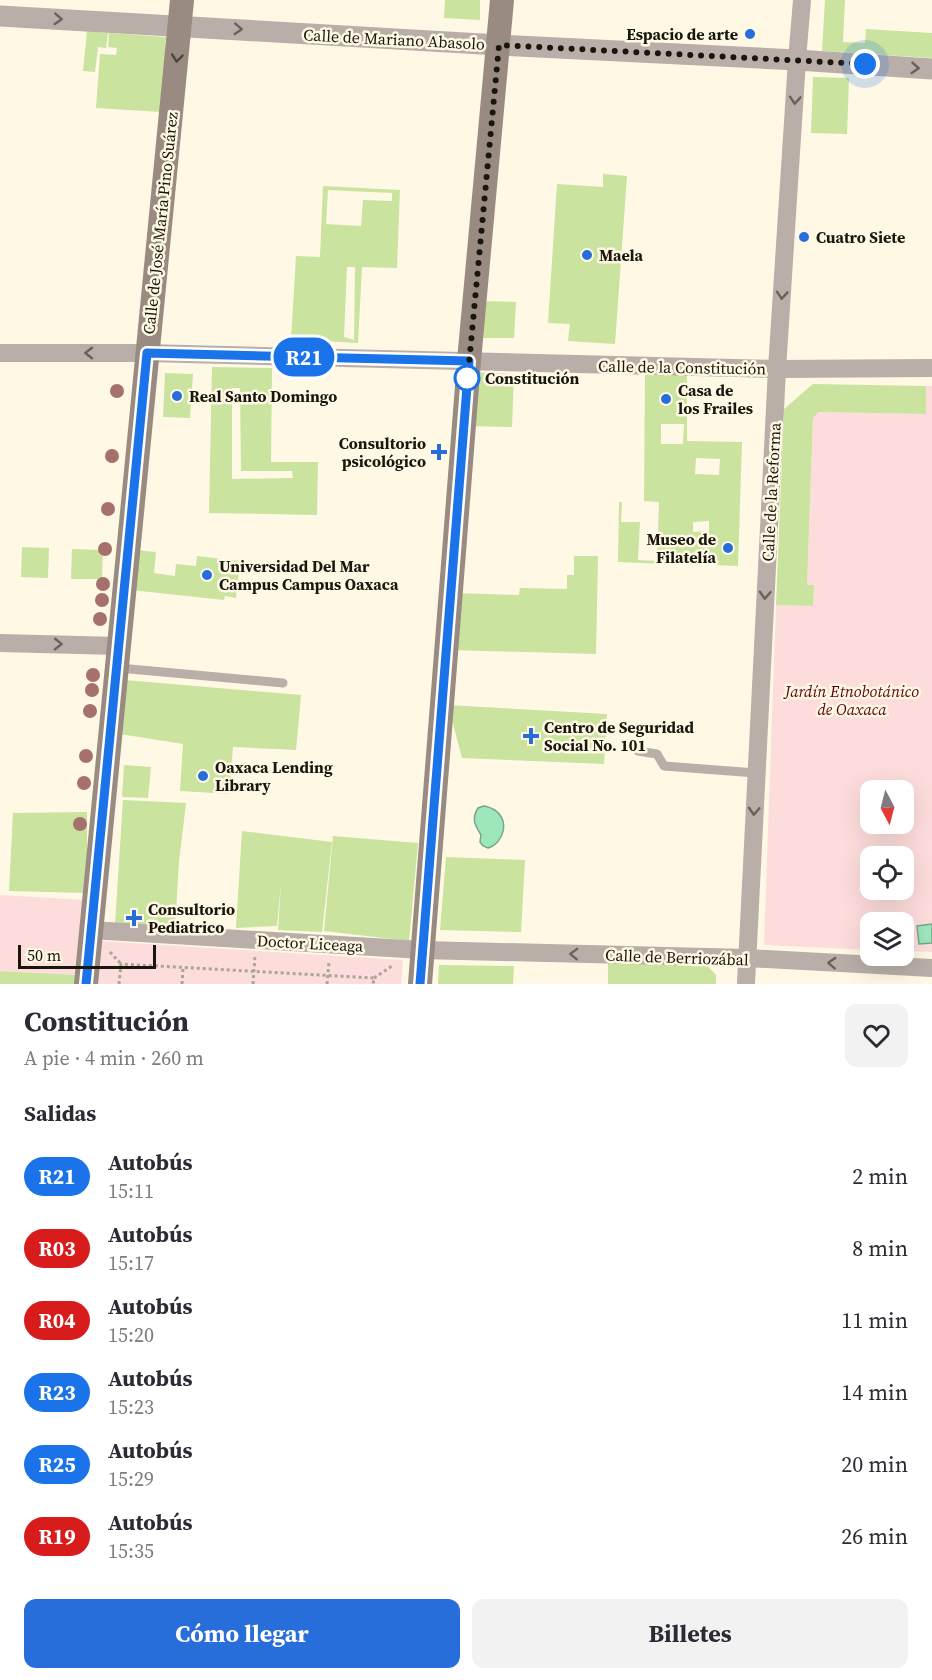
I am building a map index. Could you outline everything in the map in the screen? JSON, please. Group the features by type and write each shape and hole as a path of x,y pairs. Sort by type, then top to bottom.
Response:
{"main road":[{"name":"Calle de José María Pino Suárez","path":"86,984 182,0"},
{"path":"420,984 469,361 502,0"}],"street":[{"name":"Calle de la Reforma","path":"746,984 777,369 802,0"},
{"name":"Calle de Mariano Abasolo","path":"0,16 932,69"},
{"name":"Calle de la Constitución","path":"0,353 147,353 777,369 932,368"},
{"path":"0,643 117,657"},
{"name":"Doctor Liceaga","path":"91,930 422,950"},
{"name":"Calle de Berriozábal","path":"422,950 747,958 932,968"}],"lane":[{"path":"117,657 284,683"},
{"path":"638,751 657,754 664,766 756,773"}],"path":[{"path":"253,984 256,939"},
{"path":"119,984 121,964 374,978 374,984"},
{"path":"182,984 183,967"}],"green space":[{"name":"Jardín Etnobotánico de Oaxaca","path":"926,386 932,386 932,952 914,951 914,912 860,912 860,950 764,945 776,605 813,606 814,586 807,585 813,418 819,412 925,414"},
{"path":"0,895 86,900 79,975 0,971"},
{"path":"100,941 403,960 401,984 97,984"}],"shaded area":[{"path":"484,806 499,813 504,824 498,841 488,848 480,842 481,835 474,819 478,808"},
{"path":"932,924 932,943 919,944 917,926"}],"building":[{"path":"445,0 480,0 480,20 444,18"},
{"path":"825,0 845,0 843,42 865,43 866,29 932,33 932,58 822,51"},
{"path":"87,31 108,33 106,48 98,47 95,72 83,71"},
{"path":"109,33 166,37 161,112 96,108 100,54 116,55 117,48 108,47"},
{"path":"813,77 849,78 847,134 811,133"},
{"name":"Maela","path":"603,174 627,176 615,344 568,341 570,324 548,323 557,184 603,187"},
{"path":"323,186 400,190 397,268 362,267 358,343 291,339 296,256 320,257","holes":["328,190 392,193 392,201 363,200 361,226 326,224","347,267 355,267 354,340 344,337"]},
{"path":"480,301 516,302 514,338 480,338"},
{"path":"212,367 272,368 271,462 318,462 317,515 209,513","holes":["232,388 240,388 241,471 292,471 293,478 232,479"]},
{"path":"471,372 514,374 512,427 468,426"},
{"name":"Real Santo Domingo","path":"165,373 193,374 190,418 163,417"},
{"path":"645,375 687,375 687,441 742,442 738,566 713,565 713,553 692,553 692,565 618,562 619,502 622,502 621,522 640,522 638,560 657,561 659,502 644,501","holes":["661,424 684,424 683,444 661,444","696,458 720,459 719,475 695,474","709,521 709,531 693,532 693,522"]},
{"path":"813,384 926,386 926,414 819,412 813,418 807,585 814,585 813,606 776,605 784,409"},
{"path":"22,547 49,548 48,578 21,577"},
{"path":"72,549 103,550 102,579 71,579"},
{"name":"Universidad Del Mar Campus Campus Oaxaca","path":"135,550 156,552 154,573 175,576 176,564 196,566 197,556 240,561 236,598 225,596 224,600 131,590"},
{"path":"574,556 598,556 596,654 451,650 453,593 519,595 520,588 567,589 567,575 574,575"},
{"path":"125,680 301,695 296,750 233,747 229,794 180,791 183,744 120,734"},
{"name":"Centro de Seguridad Social No. 101","path":"448,705 607,714 604,764 462,758"},
{"path":"124,765 151,767 148,798 122,797"},
{"path":"123,800 186,803 175,927 115,924"},
{"path":"87,812 87,893 9,891 13,813"},
{"path":"242,831 332,842 322,932 278,930 281,883 277,926 236,928"},
{"path":"333,836 418,843 409,941 324,931"},
{"path":"446,857 525,860 521,932 440,930"},
{"path":"608,961 705,963 716,975 716,984 608,984"},
{"path":"439,965 514,966 513,984 438,984"},
{"path":"0,971 79,975 78,984 0,984"}],"bus line":[{"name":"R21","path":"86,984 147,353 469,361 420,984"}],"place":[{"name":"Espacio de arte","path":"750,34"},
{"name":"Cuatro Siete","path":"804,237"},
{"name":"Maela","path":"587,255"},
{"name":"Constitución","path":"467,378"},
{"name":"Real Santo Domingo","path":"177,396"},
{"name":"Casa de los Frailes","path":"666,399"},
{"name":"Consultorio psicológico","path":"439,452"},
{"name":"Museo de Filatelía","path":"728,548"},
{"name":"Universidad Del Mar Campus Campus Oaxaca","path":"207,575"},
{"name":"Centro de Seguridad Social No. 101","path":"531,736"},
{"name":"Oaxaca Lending Library","path":"203,776"},
{"name":"Consultorio Pediatrico","path":"134,918"}],"route":[{"path":"467,378 467,385 499,45 865,64"}]}
